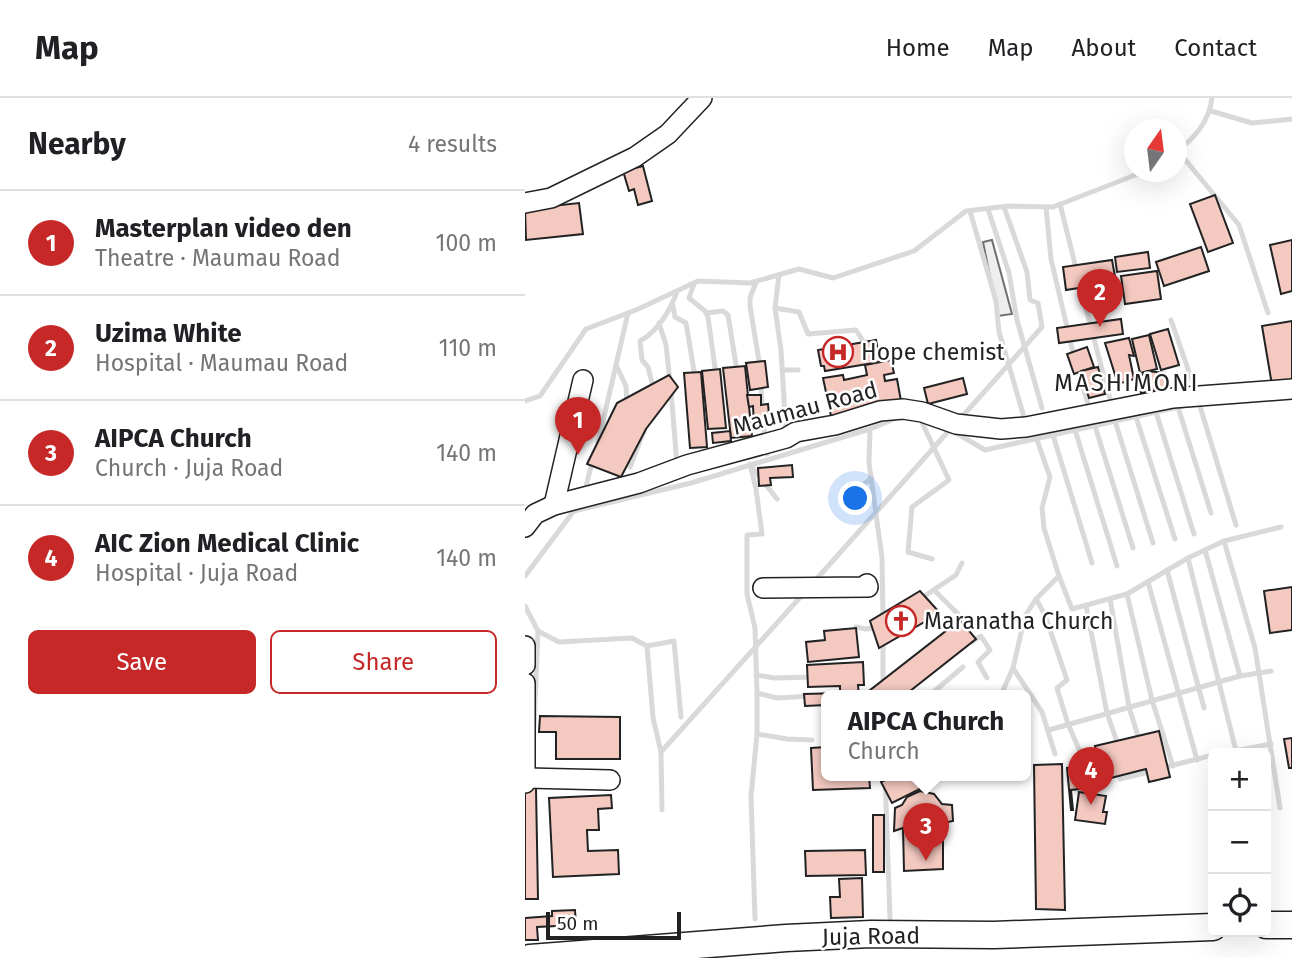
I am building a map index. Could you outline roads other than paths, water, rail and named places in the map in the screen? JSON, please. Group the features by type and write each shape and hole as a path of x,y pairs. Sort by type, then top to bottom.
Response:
{"main road":[{"path":"1271,926 1292,925"},
{"name":"Juja Road","path":"530,958 871,934 994,935 1208,927"}],"street":[{"path":"525,202 551,198 635,158 668,134 702,98"},
{"path":"525,527 548,507 583,380"},
{"name":"Maumau Road","path":"548,507 639,483 687,465 786,438 796,432 835,425 880,411 903,409 979,429 1001,429 1053,422 1173,398 1292,389"},
{"path":"763,588 868,587 867,584"},
{"path":"525,646 525,665"},
{"path":"525,682 526,781 610,780"}],"waterway":[{"path":"1187,144 1208,114 1212,98"},
{"path":"1211,111 1252,123 1292,119"},
{"path":"1187,162 1239,225 1268,313"},
{"path":"525,401 540,396 586,329 636,310 698,281 750,283 799,269 833,278 914,251 966,211 1008,206 1053,207 1124,179"},
{"path":"1060,204 1077,272"},
{"path":"960,419 1042,327 1038,303 1030,300 1027,272 1004,207"},
{"path":"1046,207 1051,259 1074,357"},
{"path":"988,209 1009,273 1017,320 1042,408"},
{"path":"970,211 996,301 999,332 1026,424"},
{"path":"779,275 775,308 781,350 786,432"},
{"path":"756,282 750,306 760,367"},
{"path":"1079,282 1112,407"},
{"path":"694,284 689,298 705,311 708,317 716,375"},
{"path":"654,391 648,367 642,360 640,341 663,320 677,291"},
{"path":"673,306 675,317 686,323 695,377"},
{"path":"775,308 799,312 808,334 856,330 866,346"},
{"path":"706,313 723,311 728,315 737,371"},
{"path":"598,443 628,313"},
{"path":"1171,320 1196,392"},
{"path":"659,323 666,345 670,381"},
{"path":"617,367 626,386 627,404"},
{"path":"1077,367 1089,407"},
{"path":"782,370 798,370"},
{"path":"761,384 762,409"},
{"path":"671,391 677,465"},
{"path":"1199,403 1236,525"},
{"path":"951,430 985,450 1183,406"},
{"path":"1178,407 1211,513"},
{"path":"1156,412 1194,534"},
{"path":"919,416 949,480 912,507 908,552 932,559"},
{"path":"574,511 691,483 870,429 899,417"},
{"path":"1136,417 1175,539"},
{"path":"763,419 767,454"},
{"path":"1115,421 1153,543"},
{"path":"813,583 953,426"},
{"path":"1095,426 1133,548"},
{"path":"870,429 869,463 882,558 883,618"},
{"path":"1075,430 1117,566"},
{"path":"630,467 644,431"},
{"path":"1053,435 1092,563"},
{"path":"1003,690 1013,668 1025,616 1036,599 1059,576 1044,528 1042,508 1050,477 1036,437"},
{"path":"584,494 593,459"},
{"path":"750,464 762,534 747,535 747,594 755,628 757,693 757,734 751,796 755,919"},
{"path":"751,466 777,499"},
{"path":"853,492 872,478"},
{"path":"525,576 576,508"},
{"path":"1059,576 1072,609 1127,594 1188,558 1224,541 1281,527"},
{"path":"1224,541 1255,648 1280,808"},
{"path":"1205,550 1240,676"},
{"path":"1188,558 1235,748"},
{"path":"920,599 956,575 962,563"},
{"path":"1167,570 1204,708"},
{"path":"1148,582 1197,760"},
{"path":"935,591 965,621 959,625"},
{"path":"661,752 804,593"},
{"path":"1127,594 1152,700 1173,766"},
{"path":"1036,599 1045,615 1067,680 1057,688 1081,754"},
{"path":"1110,599 1129,707 1138,736"},
{"path":"525,606 538,631 534,727"},
{"path":"1086,606 1107,713 1117,742"},
{"path":"856,627 877,627"},
{"path":"538,631 559,642 632,638 647,646 653,718 661,752 662,810"},
{"path":"971,642 981,636 990,650 978,662 987,678"},
{"path":"647,646 674,641 681,717"},
{"path":"883,642 883,685"},
{"path":"936,690 963,667"},
{"path":"1013,668 1028,690"},
{"path":"1049,730 1240,676 1271,671"},
{"path":"756,675 775,678 814,677"},
{"path":"757,693 777,698 811,696"},
{"path":"1031,695 1042,712 1055,754"},
{"path":"757,734 812,740"},
{"path":"1250,748 1271,744"},
{"path":"1162,768 1208,756"},
{"path":"1120,779 1153,771"},
{"path":"885,781 890,918"}],"place":[{"name":"Uzima White","path":"1100,327"},
{"name":"Hope chemist","path":"838,352"},
{"name":"Masterplan video den","path":"578,455"},
{"name":"Maranatha Church","path":"901,621"},
{"name":"AIC Zion Medical Clinic","path":"1091,805"},
{"name":"AIPCA Church","path":"926,861"}],"district":[{"name":"MASHIMONI","path":"1127,383"}]}
